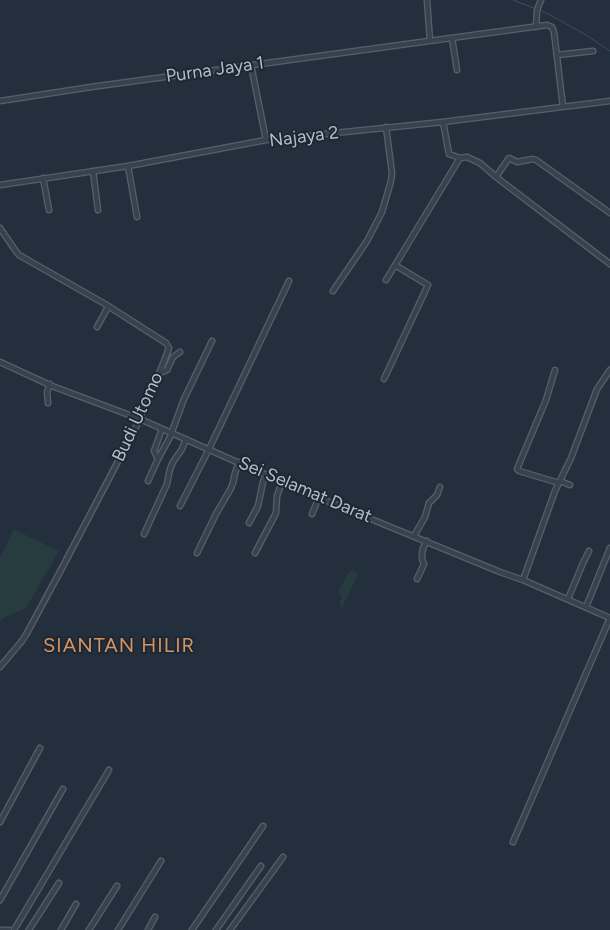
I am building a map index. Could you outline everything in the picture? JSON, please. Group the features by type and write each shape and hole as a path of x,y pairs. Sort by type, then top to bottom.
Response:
{"street":[{"path":"427,0 430,41"},
{"path":"540,1 537,10 536,27 547,25 552,27 554,32 563,107"},
{"name":"Purna Jaya 1","path":"0,101 91,86 536,27"},
{"path":"452,38 456,70"},
{"path":"556,55 593,51"},
{"path":"251,65 266,140"},
{"name":"Najaya 2","path":"0,185 128,166 266,140 443,122 610,101"},
{"path":"443,122 448,152 452,156 467,157 480,163 610,264"},
{"path":"333,291 367,241 382,212 392,173 386,128"},
{"path":"386,280 460,158"},
{"path":"496,177 509,158 517,162 530,159 536,160 610,213"},
{"path":"128,166 137,217"},
{"path":"93,171 98,210"},
{"path":"43,178 49,210"},
{"name":"Budi Utomo","path":"0,228 19,254 108,307 168,345 169,348 139,421 27,633 0,667"},
{"path":"384,379 428,285 395,264"},
{"path":"180,506 289,282"},
{"path":"97,327 108,307"},
{"path":"148,481 170,438 181,404 212,341"},
{"path":"160,373 167,370 173,357 180,352"},
{"name":"Sei Selamat Darat","path":"0,362 49,388 139,421 170,438 208,451 318,501 414,536 425,545 522,580 586,607 609,620"},
{"path":"555,370 546,400 517,469 570,485"},
{"path":"522,580 597,389 608,376 610,370"},
{"path":"48,403 49,388"},
{"path":"158,459 154,451 160,433"},
{"path":"144,534 167,484 173,462 184,444"},
{"path":"196,553 230,490 238,464"},
{"path":"249,523 258,506 265,478"},
{"path":"255,553 276,513 281,485"},
{"path":"414,536 425,517 429,503 437,495 440,487"},
{"path":"312,514 318,501"},
{"path":"417,579 424,564 422,559 425,545"},
{"path":"586,607 610,548"},
{"path":"568,599 582,563 589,552"},
{"path":"513,842 609,620"},
{"path":"0,822 40,748"},
{"path":"14,930 109,770"},
{"path":"0,900 18,875 62,790"},
{"path":"192,930 263,826"},
{"path":"230,930 283,857"},
{"path":"118,930 161,861"},
{"path":"216,930 261,866"},
{"path":"29,930 59,883"},
{"path":"89,930 117,886"},
{"path":"61,930 76,904"},
{"path":"148,930 155,917"},
{"path":"0,930 9,930"}],"green space":[{"path":"15,528 15,530 59,551 26,608 0,621 0,558"},
{"path":"350,571 357,573 357,577 341,609 341,595 338,592"}],"waterway":[{"path":"513,0 536,9"},
{"path":"540,10 586,35 610,51"}],"district":[{"name":"SIANTAN HILIR","path":"119,646"}]}
